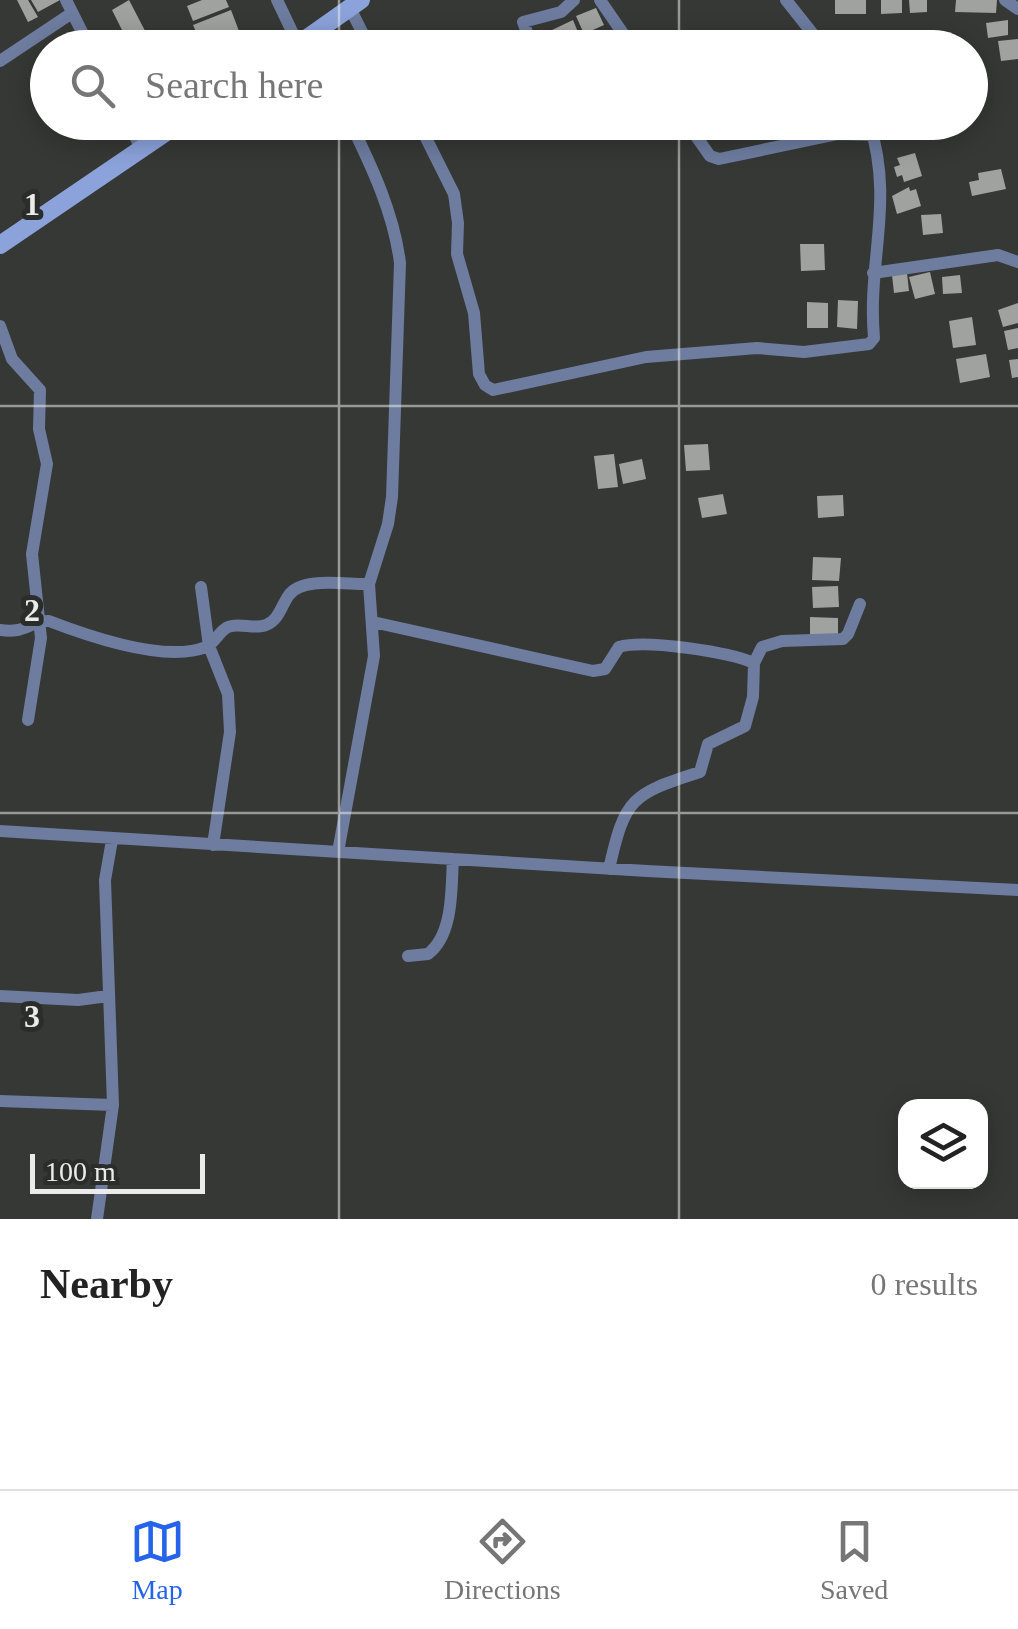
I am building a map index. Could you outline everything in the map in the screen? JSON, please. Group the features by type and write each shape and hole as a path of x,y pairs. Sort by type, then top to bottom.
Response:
{"main road":[{"path":"322,30 356,4"},
{"path":"0,245 155,140"}],"street":[{"path":"277,0 295,30"},
{"path":"524,30 523,22 561,12 574,0"},
{"path":"600,0 621,30"},
{"path":"786,0 810,30"},
{"path":"1006,0 1018,9"},
{"path":"356,4 364,30"},
{"path":"39,30 69,6 81,30"},
{"path":"0,61 30,37"},
{"path":"137,140 142,149"},
{"path":"338,852 374,656 369,584 388,524 392,497 400,263 396,234 359,140"},
{"path":"427,140 454,194 457,254 474,313 479,374 493,390 646,357 756,348 804,352 869,344 874,338 873,273 882,196 872,140"},
{"path":"699,140 710,156 719,159 809,140"},
{"path":"873,273 998,255 1018,262"},
{"path":"0,326 12,359 37,385 41,396 39,429 47,464 32,554 41,620 28,720"},
{"path":"0,630 24,630 41,620 172,654 209,646 232,625 260,628 274,620 300,585 369,584"},
{"path":"201,587 209,646 228,694 230,732 213,846"},
{"path":"609,869 618,827 646,790 700,772 708,744 744,726 753,697 754,663 766,644 843,639 860,604"},
{"path":"372,622 593,672 604,669 618,647 633,644 664,645 754,663"},
{"path":"0,831 1018,890"},
{"path":"96,1219 113,1105 105,880 112,840"},
{"path":"408,956 428,954 440,939 446,922 453,859"},
{"path":"0,996 78,1000 108,996"},
{"path":"0,1101 113,1105"}],"building":[{"path":"17,0 28,0 38,17 28,22"},
{"path":"31,0 60,0 38,12"},
{"path":"129,0 145,30 122,30 112,10"},
{"path":"202,0 226,0 229,7 193,21 187,6"},
{"path":"835,0 866,0 866,14 835,14"},
{"path":"881,0 902,0 902,13 881,14"},
{"path":"909,0 927,0 927,12 910,13"},
{"path":"956,0 997,0 996,13 955,12"},
{"path":"596,8 604,25 582,30 576,16"},
{"path":"231,10 239,30 195,30 193,25"},
{"path":"573,20 577,30 552,30"},
{"path":"1008,20 1008,35 988,38 986,23"},
{"path":"1018,39 1018,59 1001,61 998,41"},
{"path":"915,153 922,176 904,182 902,175 897,177 894,167 900,165 897,158"},
{"path":"1001,169 1006,189 972,196 969,182 979,180 978,173"},
{"path":"909,187 910,191 916,189 921,206 897,214 892,196"},
{"path":"941,214 943,233 923,235 921,215"},
{"path":"800,244 824,244 825,270 801,271"},
{"path":"930,272 935,294 915,299 909,277"},
{"path":"907,273 909,291 894,293 892,275"},
{"path":"960,275 962,293 943,294 942,277"},
{"path":"838,300 858,301 857,329 837,327"},
{"path":"807,302 828,303 828,328 807,328"},
{"path":"1018,303 1018,323 1003,327 998,310"},
{"path":"972,317 976,345 953,348 949,321"},
{"path":"1018,328 1018,348 1008,350 1004,331"},
{"path":"986,354 990,377 960,383 956,359"},
{"path":"1018,359 1018,377 1012,378 1009,360"},
{"path":"708,444 710,470 686,471 684,445"},
{"path":"614,454 618,487 598,489 594,456"},
{"path":"642,459 646,479 623,484 619,464"},
{"path":"723,494 727,514 702,518 698,498"},
{"path":"843,495 844,516 818,518 817,496"},
{"path":"813,557 841,558 839,581 812,580"},
{"path":"838,586 839,607 813,608 812,587"},
{"path":"810,617 838,618 838,636 810,635"}]}
